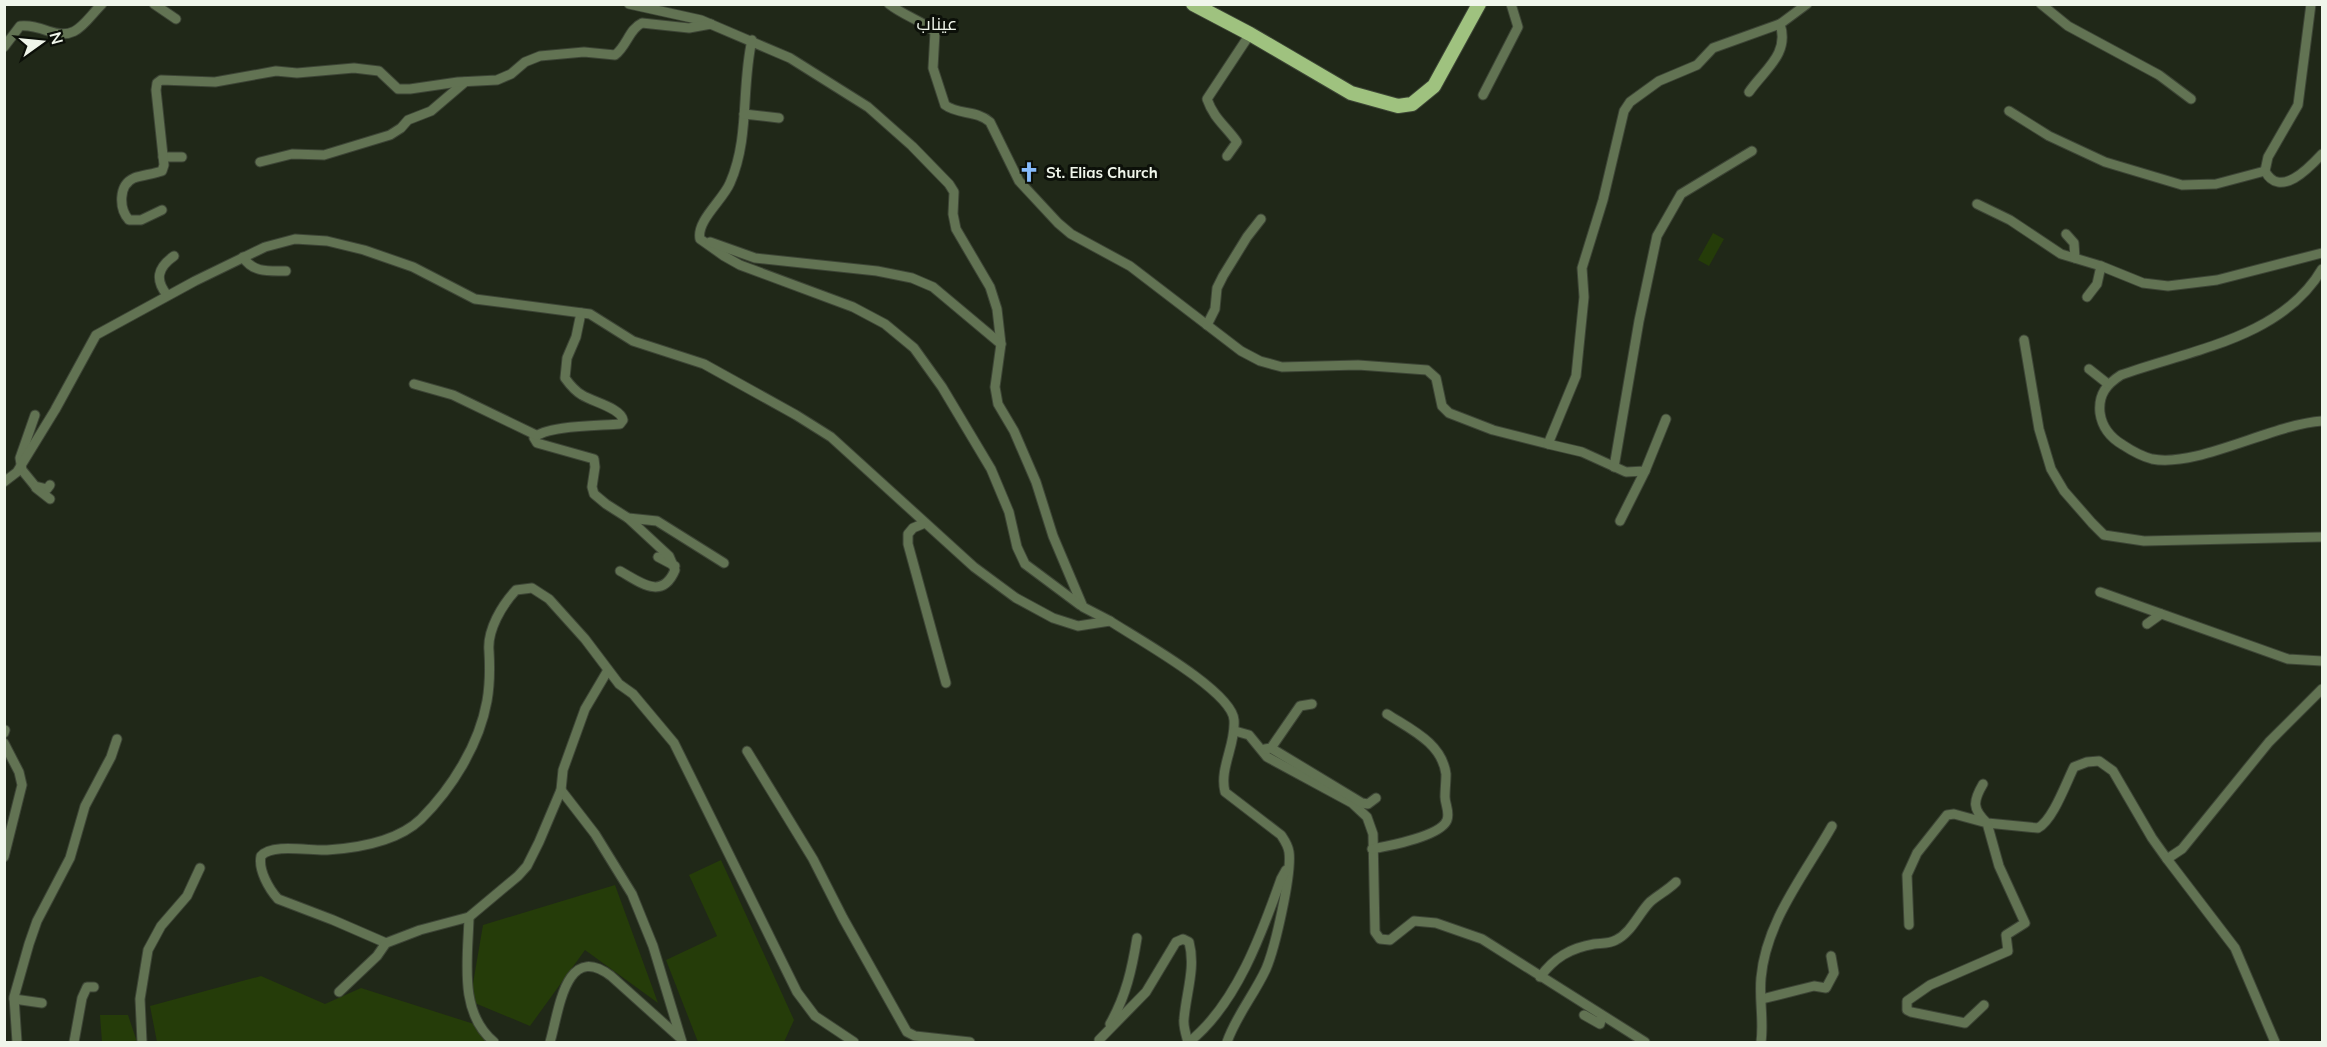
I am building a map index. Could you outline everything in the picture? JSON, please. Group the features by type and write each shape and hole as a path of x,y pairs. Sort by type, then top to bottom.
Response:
{"main road":[{"path":"1194,4 1351,93 1398,106 1412,104 1434,86 1479,4"}],"street":[{"path":"4,47 20,26 30,26 62,36 71,34 102,4"},
{"path":"154,4 176,19"},
{"path":"629,4 711,24 790,58 868,107 912,146 949,184 954,192 953,214 956,229 993,296 1000,327 1001,344 995,387 998,404 1014,431 1036,482 1053,536 1083,607"},
{"path":"888,4 897,11 921,21 935,32 936,47 933,68 945,105 981,116 990,122 1015,174 1058,224 1083,241 1125,262 1207,324 1227,342 1251,357 1282,367 1358,365 1427,370 1436,378 1443,406 1449,413 1493,430 1582,452 1626,472 1644,471"},
{"path":"1483,95 1518,27 1511,4"},
{"path":"1548,444 1576,376 1584,297 1582,268 1603,200 1624,111 1630,102 1659,81 1697,65 1713,48 1780,24 1807,4"},
{"path":"2041,4 2068,26 2159,75 2191,99"},
{"path":"2265,171 2268,157 2298,105 2311,4"},
{"path":"162,210 141,220 129,220 122,208 121,200 127,183 133,178 162,171 163,157 156,90 161,80 215,82 276,71 297,73 354,68 379,71 393,85 404,90 504,78 525,62 540,56 584,52 615,55 625,45 636,26 642,23 689,28 711,24"},
{"path":"1749,92 1758,78 1778,57 1783,33 1780,24"},
{"path":"1227,156 1237,142 1220,123 1208,99 1250,34"},
{"path":"752,40 746,64 740,150 731,181 723,197 701,225 700,238 740,265 853,308 885,324 914,348 942,387 991,468 1009,512 1017,547 1025,564 1083,607 1110,621 1211,686 1231,709 1235,731 1222,782 1225,792 1281,835 1287,843 1289,854 1287,884 1270,957 1249,1002 1233,1024 1227,1042"},
{"path":"260,162 292,154 324,155 390,135 408,120 432,111 465,82"},
{"path":"2009,111 2049,136 2104,162 2182,185 2216,184 2265,171"},
{"path":"744,114 779,118"},
{"path":"1614,467 1639,321 1657,236 1681,194 1752,151"},
{"path":"2265,171 2273,180 2280,182 2289,180 2305,173 2322,154"},
{"path":"163,157 182,158"},
{"path":"1977,204 2010,220 2061,254 2101,266 2143,283 2168,286 2217,280 2322,253"},
{"path":"1207,324 1215,309 1217,288 1223,276 1261,219"},
{"path":"2066,234 2074,243 2075,258"},
{"path":"700,238 755,258 877,271 912,278 933,287 1001,344"},
{"path":"4,482 17,472 55,410 96,335 167,295 243,257 284,241 295,239 327,241 364,250 413,267 475,299 595,316 633,341 704,364 831,436 924,523 1001,588 1053,618 1078,626 1110,621"},
{"path":"167,295 159,285 159,273 165,262 174,256"},
{"path":"243,257 254,268 286,271"},
{"path":"2087,297 2097,284 2101,266"},
{"path":"2322,269 2313,286 2292,306 2268,322 2240,335 2121,375 2108,384 2101,396 2100,413 2106,432 2118,443 2136,454 2154,459 2175,459 2197,455 2293,426 2322,422"},
{"path":"414,384 453,395 536,435 555,430 620,424 623,420 622,415 617,410 597,403 577,392 565,378 567,358 576,337 581,313"},
{"path":"2024,340 2039,429 2051,469 2064,491 2104,535 2144,542 2322,537"},
{"path":"2089,369 2108,384"},
{"path":"35,416 20,458 20,466 35,486 50,500"},
{"path":"1620,521 1665,419"},
{"path":"536,435 534,438 537,443 594,459 592,487 594,494 628,518 669,556 675,566 674,574 669,581 656,588 648,587 620,571"},
{"path":"35,486 47,489 50,485"},
{"path":"628,518 657,521 724,563"},
{"path":"924,523 913,528 908,534 908,544 946,683"},
{"path":"658,557 675,566"},
{"path":"386,944 278,899 272,893 262,871 261,856 272,849 326,850 375,843 392,837 420,820 463,766 471,750 487,703 491,662 489,650 501,608 516,590 532,588 543,593 585,639 619,684 639,700 674,744 796,992 815,1016 854,1042"},
{"path":"2100,592 2288,659 2322,661"},
{"path":"2147,624 2161,614"},
{"path":"339,992 377,956 386,944 420,930 469,917 510,885 527,866 561,790 563,770 585,709 608,670"},
{"path":"2167,859 2182,849 2269,742 2322,689"},
{"path":"1271,748 1294,712 1300,706 1312,704"},
{"path":"1372,849 1437,831 1447,820 1448,813 1445,796 1446,773 1440,756 1432,744 1387,714"},
{"path":"1235,731 1249,735 1267,757 1352,803 1362,811 1371,825 1373,834 1375,932 1380,939 1390,940 1414,921 1436,923 1482,939 1645,1042"},
{"path":"17,1042 14,999 18,977 37,921 70,858 85,806 111,757 117,739"},
{"path":"4,743 19,772 22,785 4,857"},
{"path":"1260,747 1271,748 1362,803 1368,804 1376,798"},
{"path":"747,751 813,859 843,918 907,1032 915,1036 970,1042"},
{"path":"1909,926 1906,875 1923,846 1947,815 1954,814 1987,823 2038,828 2044,825 2050,815 2074,767 2087,762 2099,761 2114,771 2152,838 2235,948 2275,1042"},
{"path":"1983,784 1975,796 1976,809 1987,823 1999,866 2025,923 2006,935 2008,951 1930,985 1907,1001 1906,1006 1911,1012 1965,1023 1984,1005"},
{"path":"561,790 595,834 632,894 653,946 680,1040"},
{"path":"1761,1042 1761,979 1764,960 1776,922 1805,868 1814,858 1832,826"},
{"path":"142,1042 140,999 148,950 161,926 187,896 200,868"},
{"path":"1098,1041 1146,992 1176,942 1183,939 1189,942 1192,953 1190,988 1183,1021 1189,1042 1205,1030 1244,968 1260,937 1287,868"},
{"path":"1540,977 1552,961 1559,956 1588,945 1615,941 1624,935 1636,917 1652,900 1676,882"},
{"path":"469,917 468,987 470,1001 480,1025 494,1042"},
{"path":"1098,1041 1118,1010 1126,992 1137,938"},
{"path":"1761,999 1814,986 1826,988 1834,974 1831,956"},
{"path":"550,1042 570,977 576,970 591,966 600,968 611,976 680,1040"},
{"path":"74,1042 82,998 87,987 94,987"},
{"path":"14,999 42,1003"},
{"path":"1584,1015 1600,1024 1602,1016"}],"green space":[{"path":"1713,233 1724,239 1709,266 1698,260"},
{"path":"721,860 794,1020 784,1042 698,1042 666,960 717,936 689,875"},
{"path":"615,885 658,1003 585,950 530,1026 470,1001 483,925"},
{"path":"261,976 325,1004 361,988 474,1024 499,1042 157,1042 150,1006"},
{"path":"100,1015 128,1015 137,1042 102,1042"}],"place":[{"name":"St. Elias Church","path":"1029,172"}],"district":[{"name":"عيناب","path":"937,23"}]}
